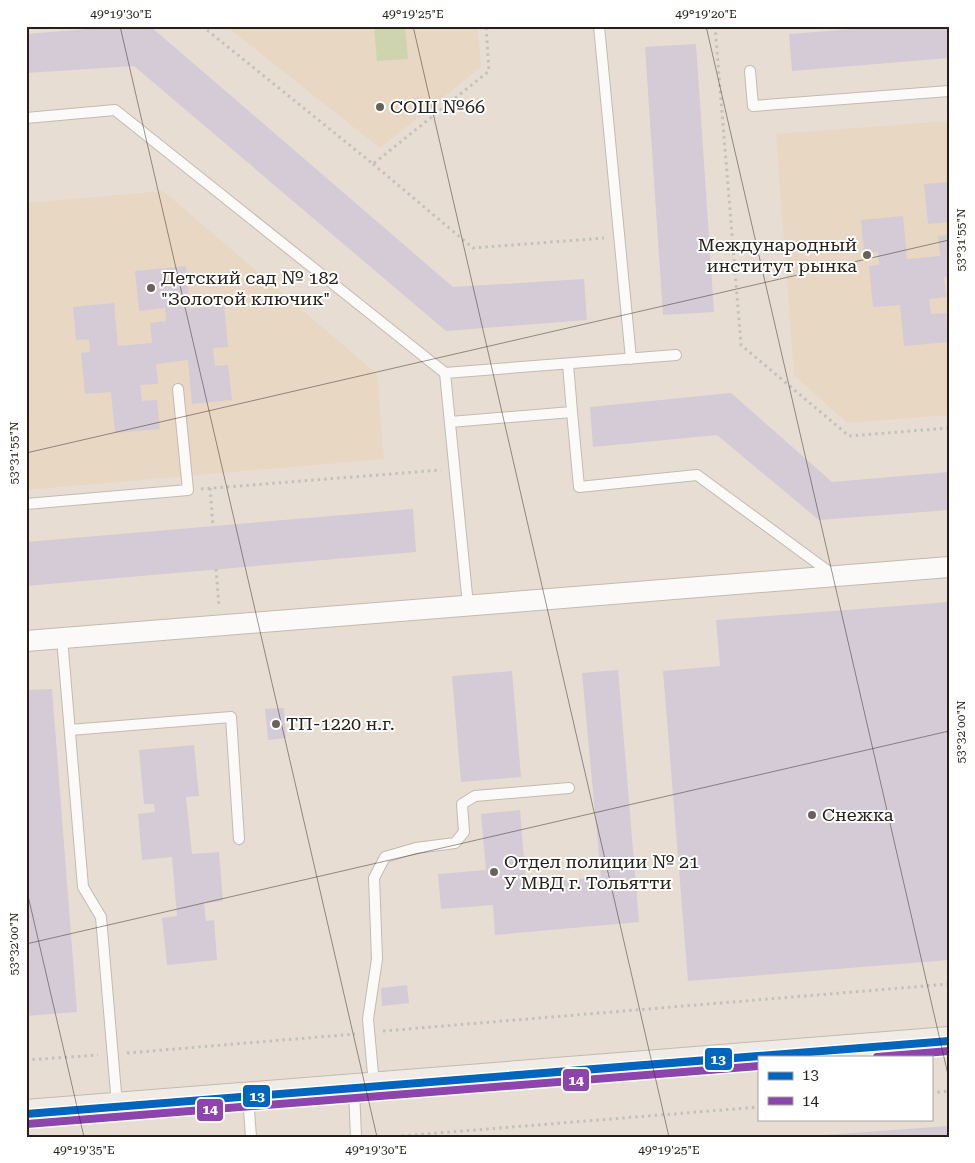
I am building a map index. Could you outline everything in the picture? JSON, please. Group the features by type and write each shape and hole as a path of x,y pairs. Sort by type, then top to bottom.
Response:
{"main road":[{"path":"26,1114 949,1041"}],"street":[{"path":"26,641 949,567"}],"lane":[{"path":"599,26 631,358"},
{"path":"750,71 753,106 949,91"},
{"path":"26,118 115,110 445,374 676,355"},
{"path":"568,364 580,487 697,475 835,576"},
{"path":"445,374 468,606"},
{"path":"26,504 188,490 178,389"},
{"path":"450,422 572,412"},
{"path":"62,638 83,887 101,917 117,1106"},
{"path":"70,730 231,717 239,840"},
{"path":"356,1137 369,1032 368,1019 377,959 374,878 386,857 416,848 455,842 464,832 462,804 475,796 569,788"},
{"path":"248,1096 251,1137"}],"path":[{"path":"202,26 373,164 473,248 607,238"},
{"path":"373,164 490,71 486,26"},
{"path":"715,26 741,345 849,436 949,428"},
{"path":"188,490 454,469"},
{"path":"210,488 213,526"},
{"path":"216,569 219,608"},
{"path":"26,1060 949,984"},
{"path":"932,1093 949,1091"},
{"path":"389,1137 758,1107"}],"shaded area":[{"name":"СОШ №66","path":"226,26 478,26 481,67 380,148"},
{"name":"Международный институт рынка","path":"949,121 949,415 847,423 794,375 776,134"},
{"name":"Детский сад № 182 \"Золотой ключик\"","path":"163,191 377,374 384,459 26,490 26,203"}],"green space":[{"path":"374,26 405,26 408,59 377,61"}],"building":[{"path":"126,26 150,26 453,287 584,279 587,320 446,331 134,66 26,73 26,34"},
{"path":"892,26 949,26 949,58 792,71 789,34"},
{"path":"696,44 714,312 663,315 645,47"},
{"path":"949,182 949,222 928,224 924,184"},
{"path":"903,216 907,259 940,256 938,236 949,235 949,276 944,277 946,297 929,299 931,314 946,313 948,342 904,346 900,305 873,307 869,266 879,265 878,252 864,253 861,220"},
{"path":"186,266 190,309 224,305 228,347 213,348 215,366 228,365 232,400 192,404 188,360 156,364 158,384 140,385 142,401 157,400 160,429 115,433 111,392 85,394 81,353 90,352 89,339 76,340 73,307 114,303 118,346 152,343 150,323 166,321 165,308 139,311 135,271"},
{"path":"731,393 832,482 949,472 949,510 819,520 717,435 593,447 590,407"},
{"path":"413,509 416,552 26,586 26,542"},
{"name":"Снежка","path":"949,602 949,960 688,981 663,671 720,666 716,620"},
{"path":"618,670 639,922 495,935 493,905 441,909 438,874 486,870 481,814 520,810 526,883 601,877 582,673"},
{"path":"512,671 521,777 461,782 452,676"},
{"path":"52,689 77,1012 26,1016 26,690"},
{"name":"ТП-1220 н.г.","path":"284,708 286,738 268,740 265,709"},
{"path":"194,745 199,796 186,797 192,854 219,852 223,901 204,903 206,921 214,920 217,960 167,965 162,918 177,916 172,857 142,860 138,814 155,812 154,804 144,804 139,750"},
{"path":"407,985 409,1003 382,1006 381,988"},
{"path":"949,1126 949,1137 825,1137 825,1135"}],"transit line":[{"name":"13","path":"759,1056 949,1041"},
{"name":"14","path":"889,1056 949,1051"},
{"name":"13","path":"26,1114 758,1056"},
{"name":"14","path":"27,1124 758,1066"}],"place":[{"name":"СОШ №66","path":"380,107"},
{"name":"Международный институт рынка","path":"867,255"},
{"name":"Детский сад № 182 \"Золотой ключик\"","path":"151,288"},
{"name":"ТП-1220 н.г.","path":"276,724"},
{"name":"Снежка","path":"812,815"},
{"name":"Отдел полиции № 21 У МВД г. Тольятти","path":"494,872"}]}
